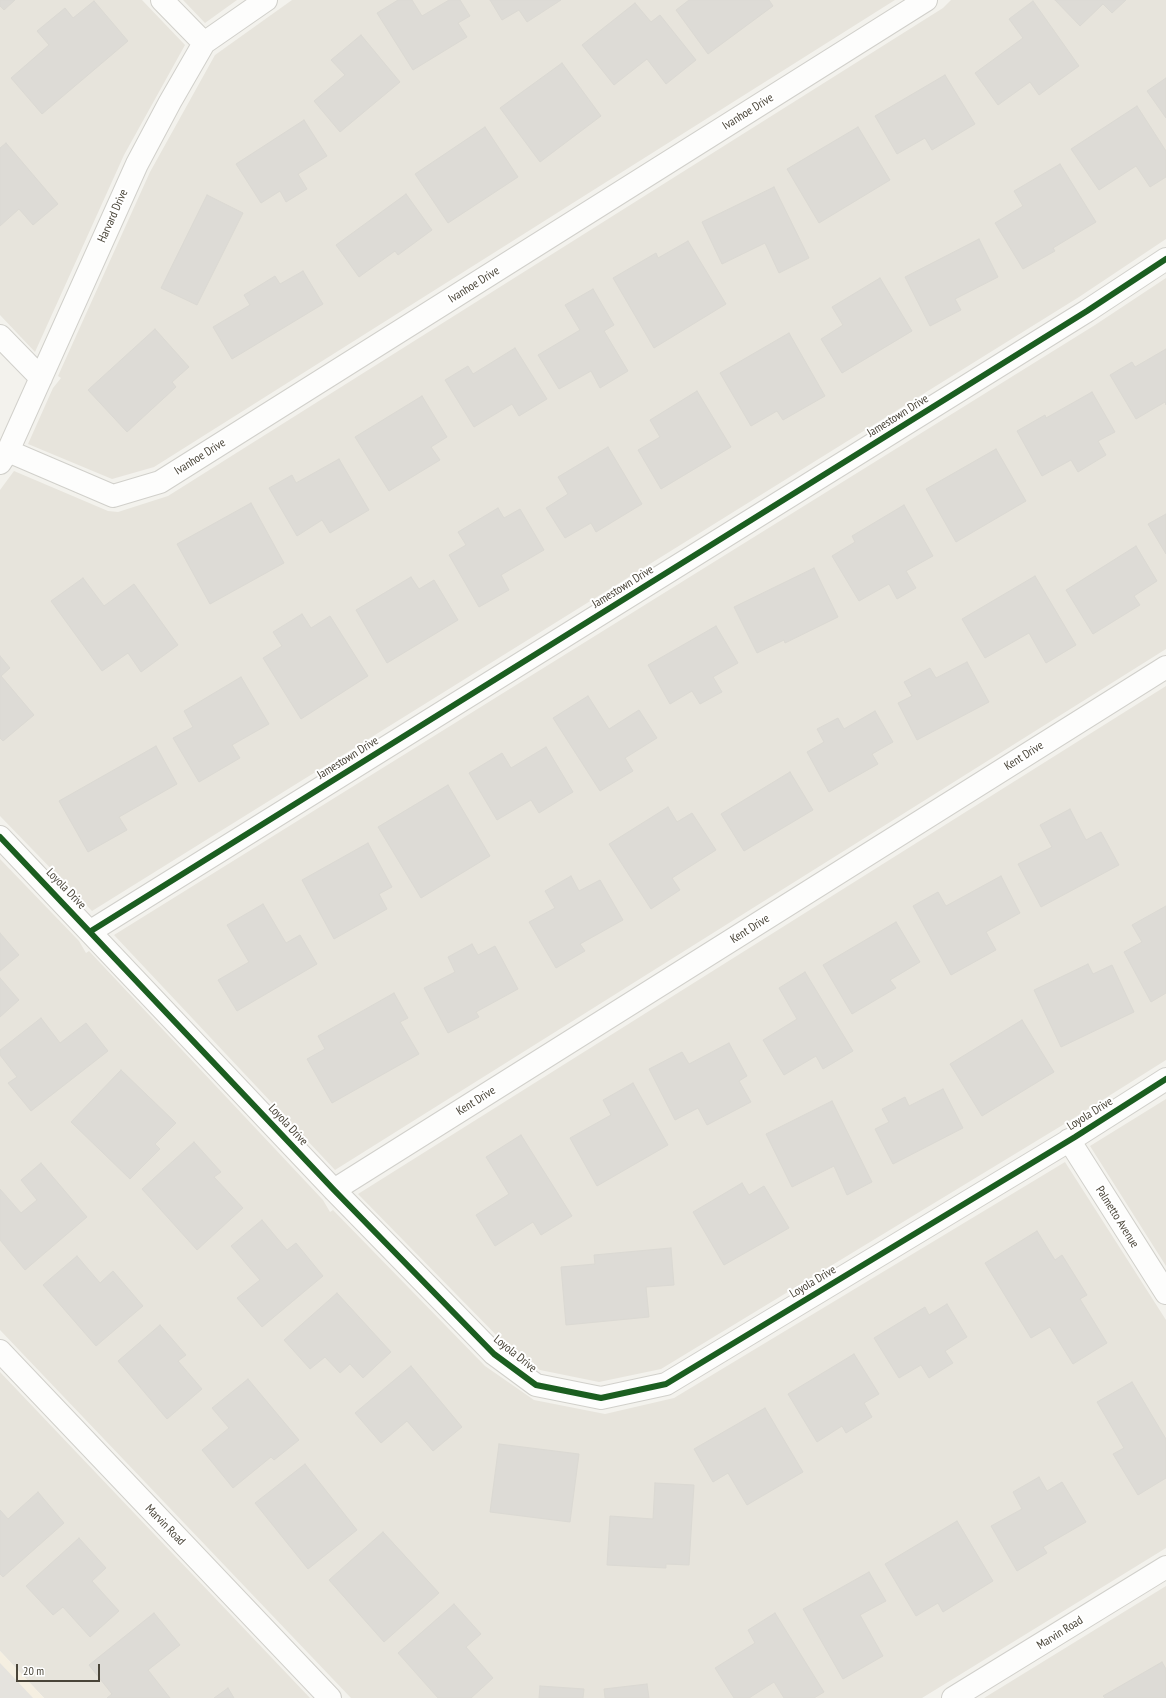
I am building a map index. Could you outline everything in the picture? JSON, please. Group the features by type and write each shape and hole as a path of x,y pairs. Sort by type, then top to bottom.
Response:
{"street":[{"path":"162,0 204,43"},
{"name":"Harvard Drive","path":"4,457 137,164 204,43 266,0"},
{"name":"Ivanhoe Drive","path":"4,457 113,496 160,482 926,0"},
{"name":"Jamestown Drive","path":"91,931 1087,311 1166,259"},
{"path":"0,336 41,378"},
{"name":"Kent Drive","path":"334,1190 1166,667"},
{"name":"Loyola Drive","path":"0,837 91,931 334,1190 494,1354 536,1385 601,1398 666,1384 1069,1140 1166,1079"},
{"name":"Palmetto Avenue","path":"1069,1140 1166,1293"},
{"name":"Marvin Road","path":"0,1351 330,1698"},
{"name":"Marvin Road","path":"953,1698 1166,1567"}],"shaded area":[{"path":"0,0 142,0 185,45 124,155 35,352 0,315"},
{"path":"183,0 237,0 205,23"},
{"path":"292,0 895,0 154,467 112,479 28,444 53,388 61,378 58,376 150,172 215,55"},
{"path":"951,0 1166,0 1166,239 1079,297 92,911 0,816 0,490 14,471 108,511 118,512 168,496 943,8"},
{"path":"1166,278 1166,649 335,1170 114,935 1095,325"},
{"path":"1166,686 1166,1060 1061,1126 661,1369 599,1382 540,1370 503,1342 358,1194"},
{"path":"0,859 79,941 86,953 89,951 323,1200 330,1212 333,1210 485,1366 534,1400 605,1414 674,1398 1065,1162 1166,1320 1166,1548 922,1698 351,1698 0,1330"},
{"path":"1166,1099 1166,1266 1090,1146"},
{"path":"0,1372 310,1698 44,1698 0,1651"},
{"path":"1166,1586 1166,1698 984,1698"},
{"path":"0,1651 44,1698 0,1698"},
{"path":"0,1663 33,1698 0,1698"}],"building":[{"path":"0,0 15,0 4,10 0,6"},
{"path":"398,0 412,0 422,16 449,0 460,0 470,16 458,23 467,37 413,70 377,13"},
{"path":"490,0 561,0 527,22 519,10 502,20"},
{"path":"689,0 769,0 773,6 708,54 676,10"},
{"path":"1055,0 1126,0 1112,13 1103,4 1080,26"},
{"path":"94,1 128,41 42,114 11,78 49,45 37,31 65,8 73,18"},
{"path":"1033,1 1079,66 1039,95 1030,82 998,105 975,73 1023,38 1009,19"},
{"path":"635,3 651,22 660,15 696,60 666,84 647,59 614,85 582,45"},
{"path":"361,35 400,82 340,132 314,101 345,75 331,60"},
{"path":"562,63 601,116 540,162 500,108"},
{"path":"945,75 975,124 932,150 925,138 897,154 875,116"},
{"path":"1166,78 1166,118 1147,91"},
{"path":"1137,106 1166,151 1166,177 1150,187 1136,166 1099,190 1071,149"},
{"path":"304,120 327,156 298,174 307,189 286,202 280,191 261,203 236,164"},
{"path":"485,127 518,177 448,223 415,174"},
{"path":"858,127 890,180 819,223 787,169"},
{"path":"6,143 58,204 33,225 19,209 0,226 0,148"},
{"path":"1060,164 1096,222 1053,248 1055,251 1023,269 995,223 1023,206 1014,191"},
{"path":"774,187 809,258 779,273 765,243 722,264 702,222"},
{"path":"406,194 432,230 398,255 395,251 359,277 336,245"},
{"path":"207,195 243,213 197,305 161,288"},
{"path":"979,239 998,277 955,299 961,310 930,326 905,277"},
{"path":"688,241 726,304 654,348 613,278 656,253 658,258"},
{"path":"303,271 323,304 232,359 213,327 250,305 244,295 275,276 280,284"},
{"path":"880,278 912,331 842,373 821,339 843,325 832,307"},
{"path":"593,289 614,325 604,331 628,371 600,388 591,371 559,389 538,355 580,330 565,305"},
{"path":"155,329 189,367 172,382 176,387 127,432 88,390"},
{"path":"789,333 825,396 783,420 777,411 751,426 720,373"},
{"path":"515,348 547,399 519,416 512,404 474,427 445,380 468,366 473,374"},
{"path":"1166,349 1166,405 1165,402 1136,419 1110,375 1132,362 1135,367"},
{"path":"697,391 731,447 661,489 638,450 660,437 650,420"},
{"path":"1092,392 1115,432 1098,441 1106,455 1078,472 1071,460 1042,476 1017,431 1045,415 1046,418"},
{"path":"422,396 447,437 431,447 440,460 389,491 355,437"},
{"path":"608,447 642,504 596,532 591,523 565,538 546,508 568,494 558,477"},
{"path":"996,449 1026,501 956,542 926,489"},
{"path":"339,459 369,510 330,533 322,520 297,536 269,488 292,475 296,483"},
{"path":"251,503 284,563 210,604 177,544"},
{"path":"904,505 933,556 906,571 916,588 897,599 889,584 859,601 832,556 855,542 852,536"},
{"path":"498,508 504,518 520,509 544,550 501,575 509,590 479,607 449,555 466,545 458,532"},
{"path":"1166,514 1166,554 1148,524"},
{"path":"1136,546 1157,581 1134,596 1140,605 1093,634 1066,590"},
{"path":"814,568 838,617 785,643 784,640 757,653 734,607"},
{"path":"1035,576 1076,645 1046,663 1029,633 985,658 962,619"},
{"path":"411,577 419,589 434,580 458,620 387,663 356,610"},
{"path":"83,578 104,606 134,584 178,645 141,672 128,653 102,671 51,601"},
{"path":"302,614 311,628 330,616 368,676 301,719 263,658 282,646 273,632"},
{"path":"716,626 738,663 713,677 722,692 700,704 692,691 670,704 648,665"},
{"path":"0,656 10,668 1,676 34,715 3,741 0,738"},
{"path":"967,662 989,702 917,740 898,703 912,696 904,682 930,668 936,678"},
{"path":"241,677 269,724 232,745 240,758 199,782 173,738 193,727 184,711"},
{"path":"588,696 609,729 639,710 657,738 625,758 633,771 600,791 553,718"},
{"path":"875,711 893,742 872,754 878,764 829,792 807,752 824,742 817,729 838,718 844,729"},
{"path":"156,746 177,784 119,817 127,830 88,852 59,801"},
{"path":"546,747 573,792 539,813 531,800 497,820 469,773 502,753 511,768"},
{"path":"790,772 813,810 744,851 721,814"},
{"path":"448,785 490,856 421,898 378,827"},
{"path":"668,807 677,822 692,813 716,850 672,878 680,890 651,909 609,844"},
{"path":"1070,809 1086,840 1101,832 1119,865 1041,907 1018,864 1052,847 1040,825"},
{"path":"368,843 392,887 379,894 387,909 334,939 302,880"},
{"path":"571,876 579,891 600,880 623,920 580,944 585,951 556,968 529,922 555,908 545,891"},
{"path":"1001,876 1020,913 986,932 996,950 951,975 913,906 938,892 946,906"},
{"path":"263,904 286,943 300,935 317,964 237,1011 218,980 249,962 227,925"},
{"path":"1166,906 1166,993 1151,1002 1124,952 1142,942 1132,925"},
{"path":"896,922 920,962 890,980 896,988 852,1014 823,965"},
{"path":"0,933 19,955 0,971"},
{"path":"472,944 478,955 495,946 518,989 476,1012 479,1017 448,1033 424,988 455,972 448,957"},
{"path":"1088,964 1093,974 1112,965 1134,1012 1061,1047 1034,990"},
{"path":"805,972 853,1051 823,1069 816,1056 784,1075 763,1040 797,1019 779,988"},
{"path":"0,978 19,1000 0,1017"},
{"path":"394,993 408,1018 400,1022 419,1054 332,1103 307,1059 325,1049 318,1036"},
{"path":"41,1018 60,1043 86,1023 108,1051 31,1111 8,1083 17,1077 0,1055 0,1050"},
{"path":"1022,1020 1054,1072 982,1116 950,1064"},
{"path":"729,1043 747,1076 739,1081 751,1102 707,1125 698,1108 675,1120 649,1069 682,1052 689,1064"},
{"path":"121,1070 176,1123 155,1144 160,1149 130,1179 71,1122"},
{"path":"633,1083 668,1145 597,1186 570,1138 611,1115 603,1100"},
{"path":"943,1089 963,1128 893,1164 875,1129 889,1122 882,1109 905,1097 909,1106"},
{"path":"832,1101 872,1182 847,1195 834,1166 792,1187 766,1134"},
{"path":"521,1135 572,1216 541,1235 533,1222 495,1246 476,1215 509,1194 486,1157"},
{"path":"194,1142 221,1172 214,1177 243,1208 197,1250 142,1189"},
{"path":"41,1163 87,1217 25,1270 0,1240 0,1189 21,1213 37,1200 21,1180"},
{"path":"742,1183 749,1195 764,1186 789,1228 724,1265 693,1212"},
{"path":"262,1220 287,1250 296,1243 323,1276 262,1327 237,1298 260,1280 231,1246"},
{"path":"1037,1231 1055,1260 1062,1255 1087,1295 1080,1299 1107,1343 1073,1364 1050,1327 1031,1338 985,1263"},
{"path":"671,1248 674,1285 646,1287 649,1317 566,1325 561,1267 595,1264 594,1255"},
{"path":"77,1256 100,1283 113,1271 143,1306 96,1346 43,1285"},
{"path":"337,1293 391,1352 363,1378 350,1364 340,1373 325,1357 310,1369 284,1340"},
{"path":"947,1304 967,1337 945,1351 953,1363 929,1378 921,1365 899,1378 874,1338 925,1307 929,1315"},
{"path":"160,1325 186,1355 178,1361 202,1389 167,1419 118,1361"},
{"path":"854,1354 879,1394 864,1403 872,1417 846,1433 842,1426 817,1442 788,1394"},
{"path":"411,1366 462,1427 433,1451 407,1421 381,1443 355,1413"},
{"path":"248,1379 299,1440 274,1460 271,1457 233,1488 202,1450 229,1428 212,1408"},
{"path":"1132,1382 1166,1439 1166,1478 1138,1495 1113,1454 1124,1448 1097,1402"},
{"path":"765,1408 803,1472 747,1505 728,1473 713,1482 694,1449"},
{"path":"499,1444 579,1454 570,1522 490,1512"},
{"path":"305,1464 357,1530 308,1569 255,1503"},
{"path":"1039,1477 1047,1491 1062,1482 1086,1522 1043,1547 1047,1553 1017,1571 991,1526 1022,1509 1013,1492"},
{"path":"655,1483 694,1485 689,1565 666,1564 666,1568 607,1565 610,1516 653,1519"},
{"path":"38,1492 64,1523 3,1577 0,1574 0,1510 8,1519"},
{"path":"957,1521 993,1581 943,1612 938,1603 916,1616 885,1564"},
{"path":"383,1532 439,1593 384,1642 329,1580"},
{"path":"79,1538 106,1568 92,1581 119,1611 90,1637 63,1607 53,1615 26,1586"},
{"path":"869,1572 886,1601 860,1615 883,1656 843,1679 803,1609"},
{"path":"454,1604 481,1634 466,1647 493,1678 471,1698 438,1698 398,1653"},
{"path":"154,1613 180,1645 148,1670 170,1698 107,1698 112,1694 89,1665"},
{"path":"775,1613 824,1692 814,1698 784,1698 774,1682 749,1698 734,1698 715,1668 755,1643 748,1630"},
{"path":"1162,1662 1166,1669 1166,1698 1105,1698 1103,1696"},
{"path":"647,1684 649,1698 605,1698 604,1689"},
{"path":"540,1686 584,1689 583,1698 539,1698"},
{"path":"228,1688 234,1698 214,1698"}],"cycle path":[{"path":"91,931 1087,311 1166,259"},
{"path":"0,837 334,1190 494,1354 536,1385 601,1398 666,1384 1075,1137 1166,1079"}]}
